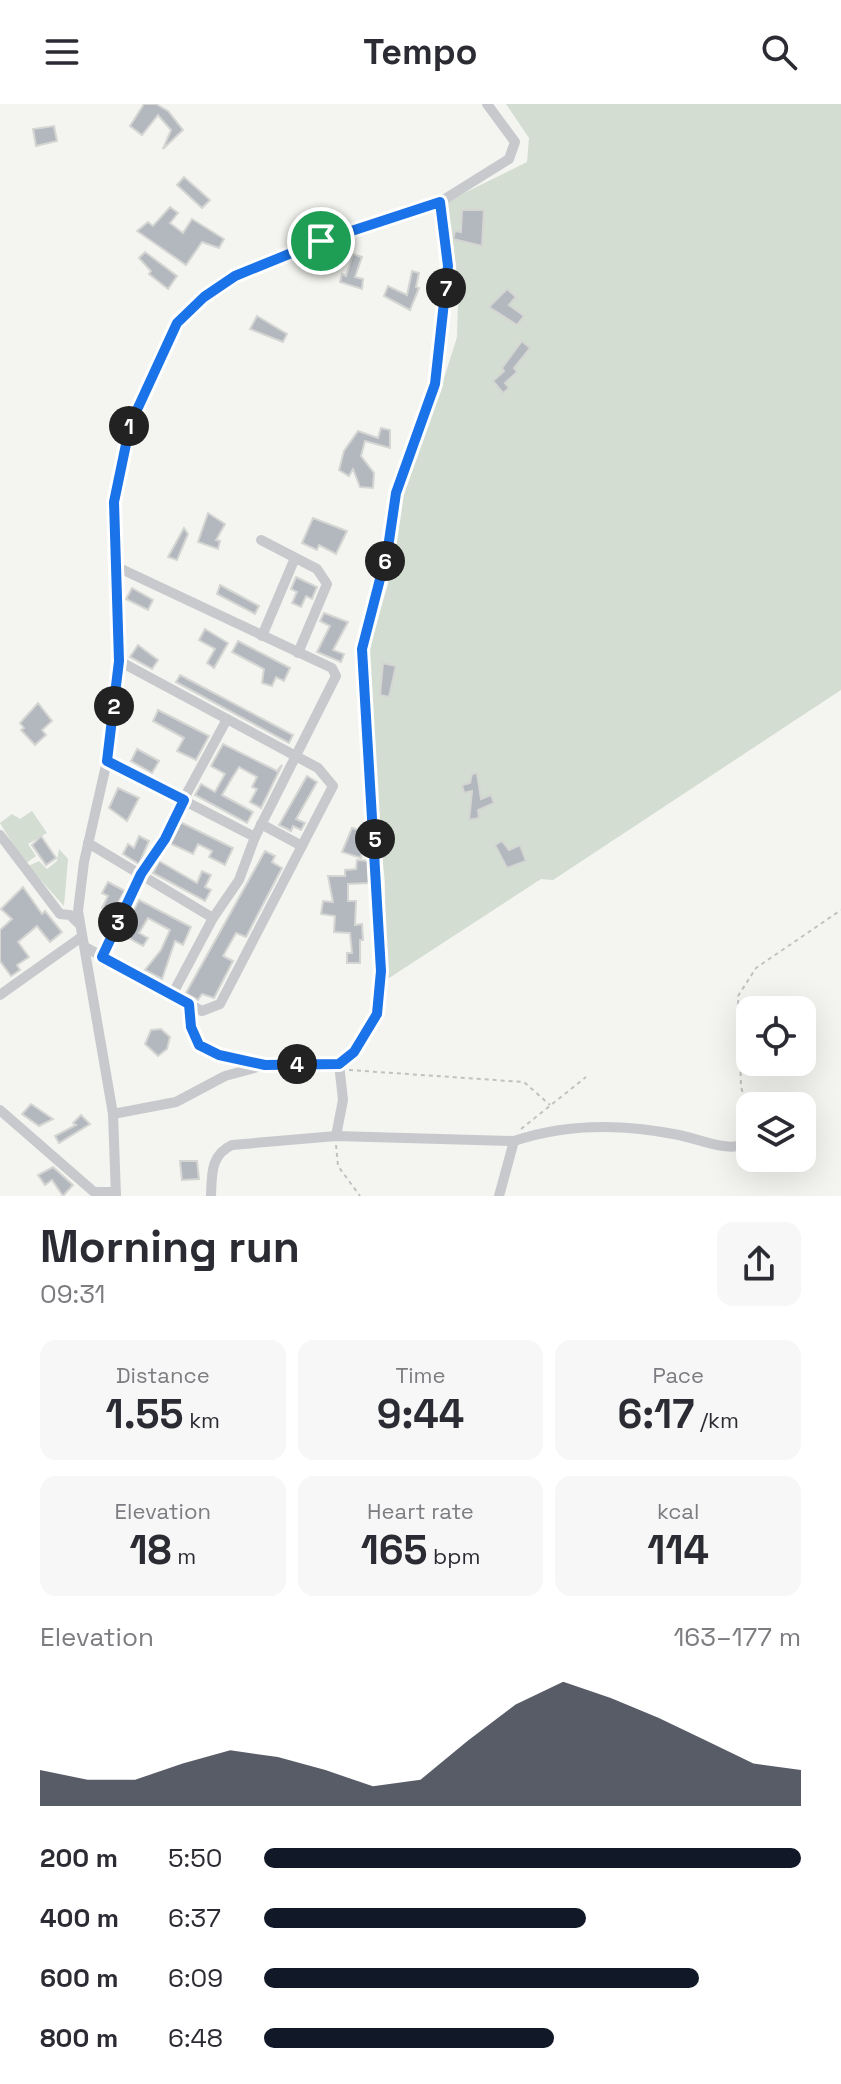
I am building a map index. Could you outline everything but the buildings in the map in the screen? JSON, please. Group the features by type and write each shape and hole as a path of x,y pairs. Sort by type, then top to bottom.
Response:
{"street":[{"path":"0,1110 92,1194 115,1194 113,1114 78,923 88,843 107,761 119,661 114,502 130,425 177,323 204,297 235,276 321,241 440,202 509,159 515,142 487,104"},
{"path":"113,1114 176,1102 225,1076 265,1065 339,1066 354,1052 377,1014 380,942 362,649 388,548 396,493 435,384 448,266 440,202"},
{"path":"261,540 317,569 327,584 298,653"},
{"path":"262,636 295,558"},
{"path":"117,567 332,668 336,676 261,824 239,880 213,918 172,995"},
{"path":"82,942 102,957 202,1011 220,1004 333,786 318,768 119,661"},
{"path":"102,957 141,874 165,839 227,719"},
{"path":"107,761 255,837"},
{"path":"261,824 302,846"},
{"path":"0,835 60,914 70,915 78,923"},
{"path":"88,843 213,918"},
{"path":"0,995 82,942"},
{"path":"336,1136 343,1100 339,1066"},
{"path":"211,1196 213,1164 225,1149 336,1136 514,1141 554,1130 616,1127 676,1134 736,1146"},
{"path":"499,1196 514,1141"}],"path":[{"path":"742,1092 738,996 756,968 841,910"},
{"path":"189,1004 191,1027 199,1045 219,1055 265,1065"},
{"path":"339,1066 524,1082 550,1105"},
{"path":"514,1141 528,1120 586,1077"},
{"path":"336,1136 338,1166 360,1196"}],"shaded area":[{"path":"506,104 841,104 841,690 553,880 541,879 386,980 385,883 372,752 368,652 388,584 405,478 441,388 457,337 458,304 444,203 527,162 529,138"},
{"path":"32,811 47,833 28,844 36,856 25,864 0,823 12,814 20,819"},
{"path":"59,849 68,859 64,906 28,866 39,861 47,869 57,861"}],"route":[{"path":"440,202 448,266 435,384 396,493 388,548 362,649 381,971 377,1014 367,1025 354,1052 339,1064 265,1065 219,1055 199,1045 191,1027 189,1004 102,957 141,874 165,839 184,800 107,761 119,661 114,502 130,425 177,323 204,297 235,276 321,241 440,202"}]}
